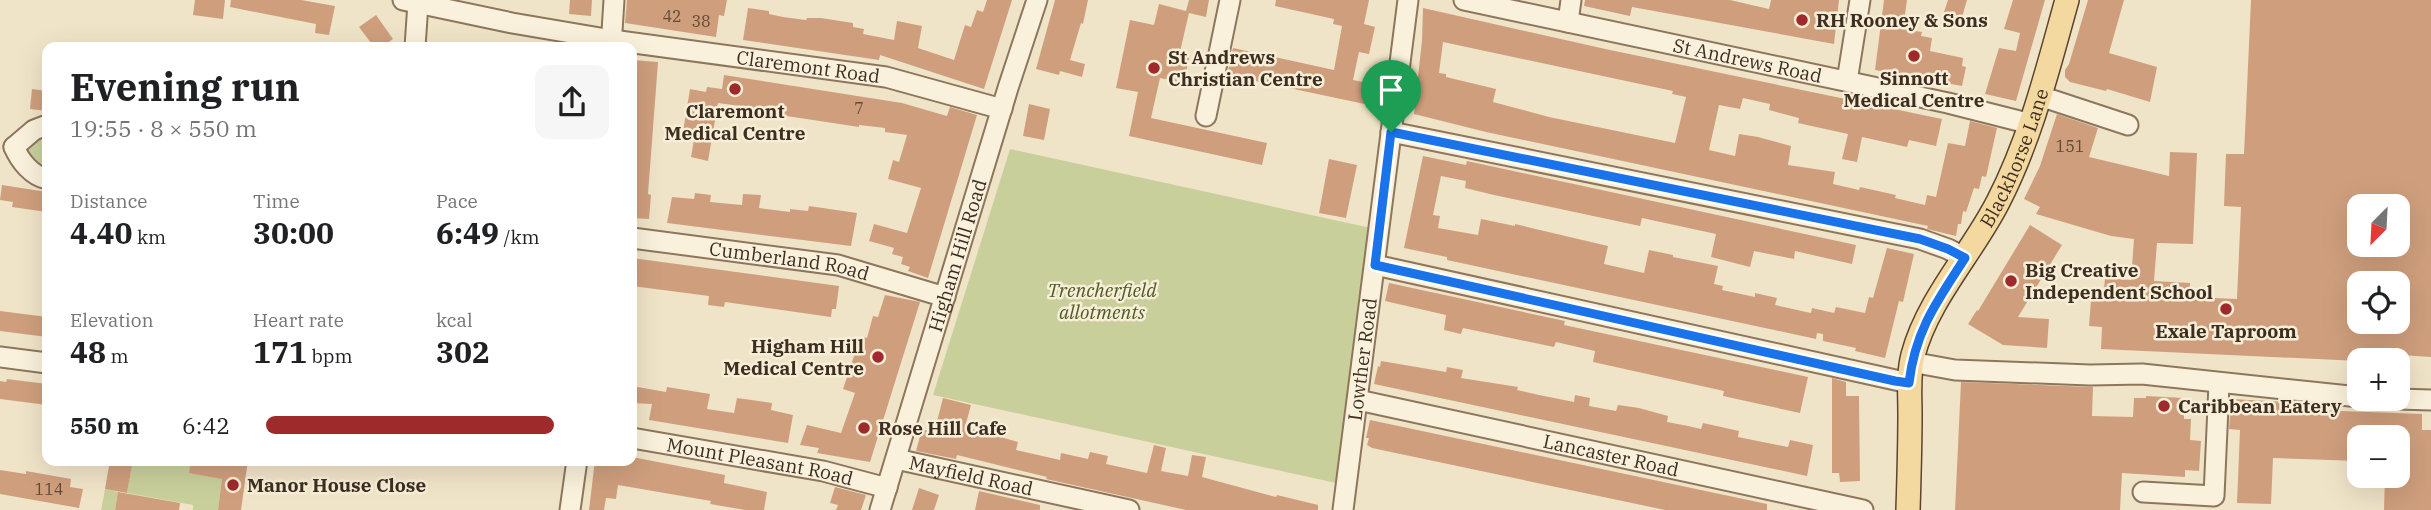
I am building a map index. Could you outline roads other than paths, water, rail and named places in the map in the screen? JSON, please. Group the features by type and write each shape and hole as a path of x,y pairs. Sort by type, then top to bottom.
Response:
{"main road":[{"name":"Blackhorse Lane","path":"1909,510 1910,373 1927,321 1999,199 2031,124 2067,0"}],"street":[{"path":"611,42 614,0"},
{"name":"Higham Hill Road","path":"880,510 1037,0"},
{"path":"1206,116 1230,0"},
{"name":"Lowther Road","path":"1343,510 1408,0"},
{"name":"St Andrews Road","path":"1464,0 1948,103 2031,124"},
{"path":"1568,22 1572,0"},
{"path":"1847,81 1860,0"},
{"path":"411,1 415,42"},
{"name":"Claremont Road","path":"411,1 602,42"},
{"name":"Claremont Road","path":"637,47 886,77 1002,109"},
{"path":"2040,96 2128,125"},
{"path":"42,127 7,146 31,172 42,177"},
{"path":"1391,132 1920,239 1965,258"},
{"name":"Cumberland Road","path":"637,239 838,265 945,297"},
{"path":"1375,265 1910,373 1955,370 2090,375 2142,374 2347,396"},
{"path":"0,357 42,362"},
{"path":"2143,492 2214,496 2219,384"},
{"path":"2410,399 2431,400"},
{"name":"Lancaster Road","path":"1358,400 1863,510"},
{"name":"Mount Pleasant Road","path":"637,439 823,471 887,488"},
{"name":"Mayfield Road","path":"896,459 1129,510"},
{"path":"570,510 576,466"}],"place":[{"name":"RH Rooney & Sons","path":"1802,20"},
{"name":"Sinnott Medical Centre","path":"1914,56"},
{"name":"St Andrews Christian Centre","path":"1154,68"},
{"name":"Claremont Medical Centre","path":"735,89"},
{"name":"Big Creative Independent School","path":"2011,281"},
{"name":"Exale Taproom","path":"2226,309"},
{"name":"Higham Hill Medical Centre","path":"878,357"},
{"name":"Caribbean Eatery","path":"2164,406"},
{"name":"Rose Hill Cafe","path":"864,428"},
{"name":"Manor House Close","path":"233,485"}],"park label":[{"name":"Trencherfield allotments","path":"1102,301"}]}
